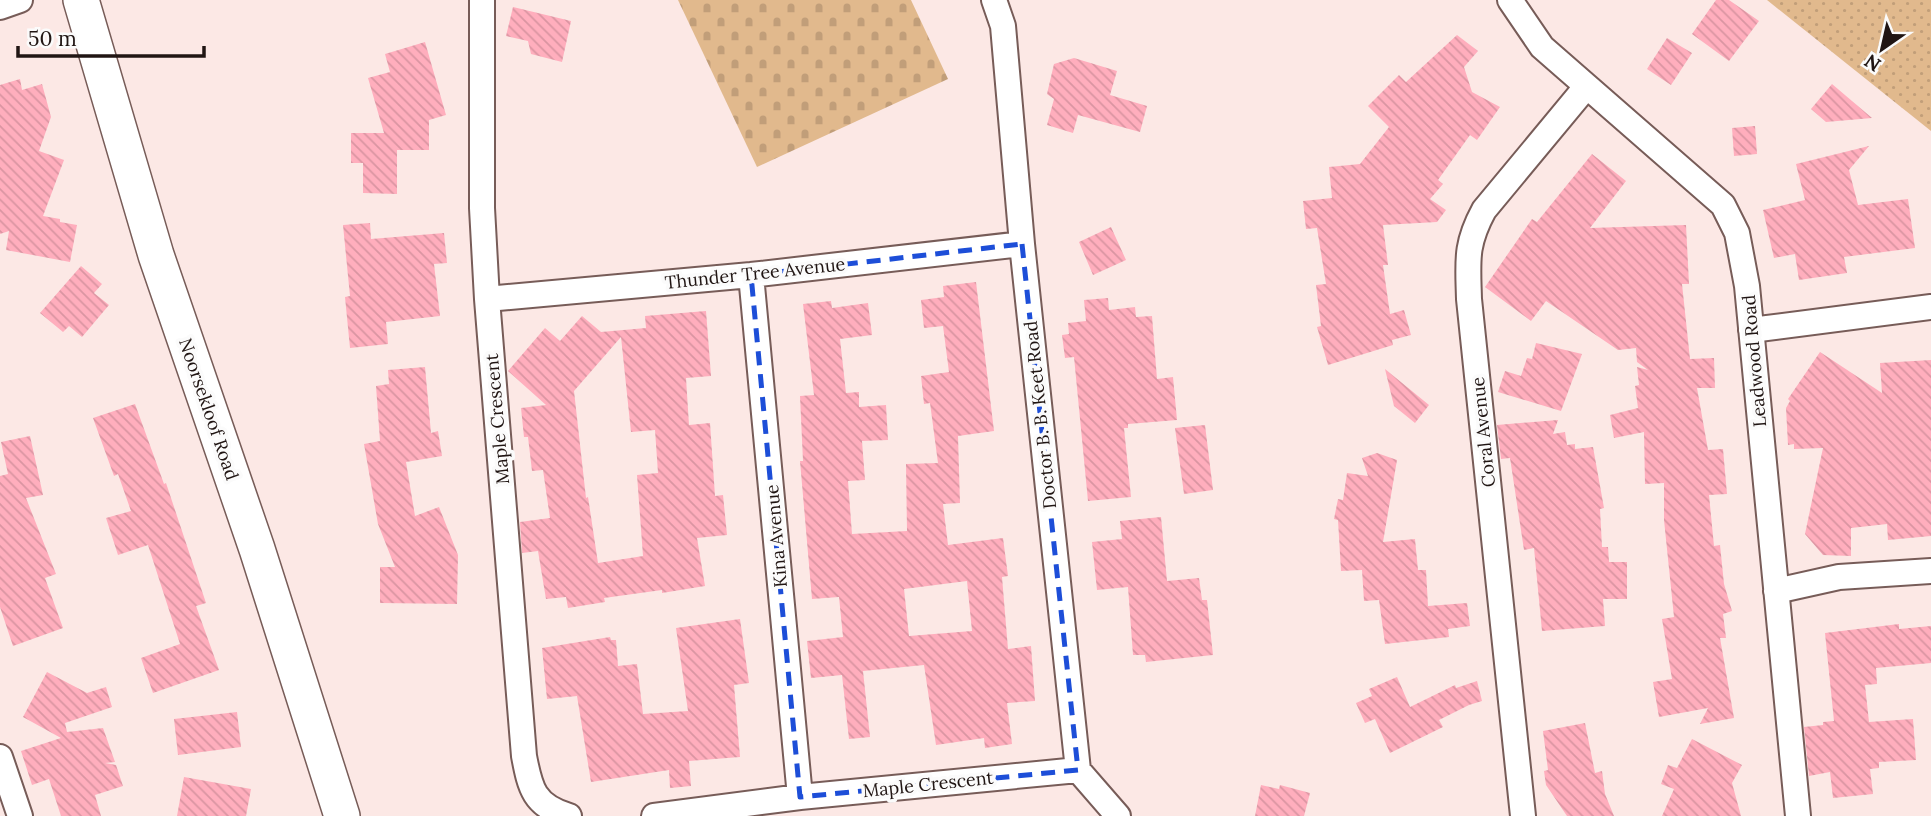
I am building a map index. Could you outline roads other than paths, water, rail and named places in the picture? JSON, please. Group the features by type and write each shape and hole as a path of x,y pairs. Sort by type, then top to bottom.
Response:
{"street":[{"path":"0,7 20,0"},
{"name":"Noorsekloof Road","path":"81,0 156,255 257,549 342,816"},
{"name":"Maple Crescent","path":"482,0 482,208 487,299 524,756 530,787 543,803 569,816"},
{"name":"Doctor B. B. Keet Road","path":"995,0 1003,26 1022,244 1077,769"},
{"name":"Leadwood Road","path":"1510,0 1542,47 1723,205 1737,233 1747,286 1798,816"},
{"name":"Coral Avenue","path":"1522,816 1469,299 1468,252 1472,232 1484,210 1586,87"},
{"name":"Thunder Tree Avenue","path":"487,299 751,275 1022,244"},
{"name":"Kina Avenue","path":"751,275 800,797"},
{"path":"1751,330 1931,307"},
{"path":"1776,592 1839,577 1931,571"},
{"path":"0,757 20,816"},
{"path":"1077,769 1118,816"},
{"name":"Maple Crescent","path":"654,816 800,797 1077,769"}]}
